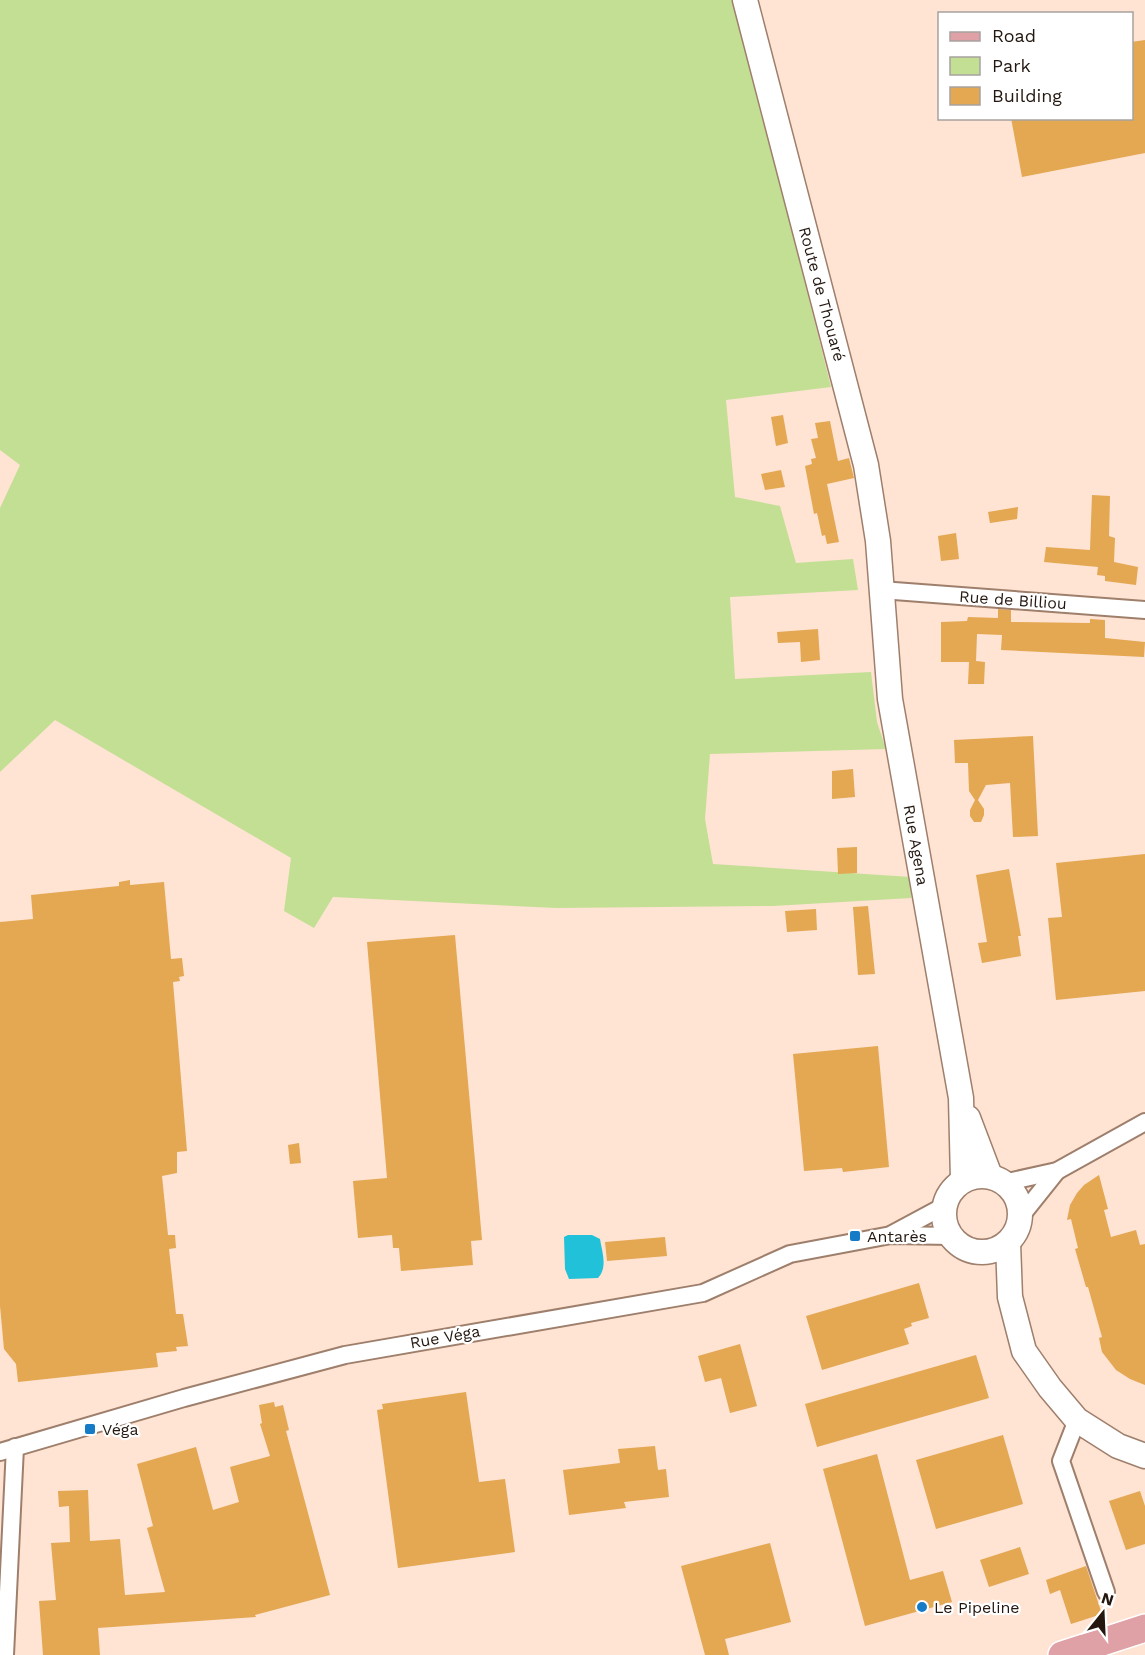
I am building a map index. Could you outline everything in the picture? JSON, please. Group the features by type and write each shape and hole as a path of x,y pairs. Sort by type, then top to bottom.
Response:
{"main road":[{"name":"Route de Thouaré","path":"745,0 866,465 878,541 881,590"},
{"name":"Rue Agena","path":"881,590 890,699 961,1098 963,1180"},
{"name":"Rue Agena","path":"961,1098 996,1180"},
{"path":"975,1253 993,1252 1008,1243 1014,1235 1021,1215 1012,1191 996,1180 976,1176 963,1180 954,1189 946,1205 946,1225 958,1244 975,1253 992,1271 1010,1297"},
{"path":"1008,1243 1010,1297 1024,1351 1050,1388 1077,1420 1118,1446 1145,1456"},
{"path":"1062,1655 1145,1628"}],"street":[{"name":"Rue de Billiou","path":"881,590 1145,610"},
{"path":"996,1180 1057,1171 1145,1122"},
{"path":"1021,1215 1057,1171"},
{"name":"Rue Véga","path":"891,1234 946,1205"},
{"name":"Rue Véga","path":"7,1449 345,1355 703,1293 790,1254 891,1234 951,1236"},
{"path":"1077,1420 1061,1461 1106,1592"},
{"path":"5,1655 7,1449"}],"green space":[{"path":"0,0 734,0 831,387 726,400 735,497 780,506 796,563 853,559 858,590 730,597 735,679 871,672 877,722 886,749 710,754 705,819 713,864 911,877 911,898 773,906 556,908 333,897 314,928 284,911 291,858 55,720 0,772 0,508 20,465 0,450"}],"water":[{"path":"592,1235 600,1239 604,1264 598,1278 569,1279 565,1269 564,1237"}],"building":[{"path":"1145,40 1145,153 1022,177 1011,120 1133,120 1133,42"},
{"path":"783,415 788,443 776,446 771,417"},
{"path":"830,421 838,461 849,458 854,478 827,484 839,542 827,544 825,535 822,536 817,513 814,514 805,466 812,464 811,459 816,458 811,439 818,438 815,423"},
{"path":"781,470 785,487 765,490 761,474"},
{"path":"1092,495 1110,496 1109,536 1115,538 1114,562 1138,567 1136,585 1105,581 1105,576 1097,575 1098,567 1044,562 1046,547 1090,550"},
{"path":"1018,507 1017,519 990,523 988,512"},
{"path":"956,533 959,559 941,561 938,536"},
{"path":"998,609 1011,610 1011,622 1090,623 1090,619 1105,620 1105,638 1145,642 1144,657 1001,650 1002,635 977,634 976,661 985,662 984,684 968,684 969,662 941,662 941,622 967,621 968,617 998,618"},
{"path":"818,629 820,660 801,662 800,642 778,643 777,632"},
{"path":"1033,736 1038,836 1013,837 1010,783 986,785 978,800 984,809 984,815 981,822 974,822 970,816 975,800 969,791 968,763 955,763 954,740"},
{"path":"853,769 855,797 832,799 832,771"},
{"path":"857,847 857,873 838,874 837,848"},
{"path":"1145,854 1145,991 1056,1000 1048,918 1062,917 1056,863"},
{"path":"1009,869 1021,936 1018,936 1021,956 982,963 978,943 987,942 976,875"},
{"path":"130,880 130,885 164,882 171,959 182,958 184,976 179,977 180,981 173,982 187,1151 177,1152 177,1173 162,1176 168,1235 175,1235 176,1248 169,1249 176,1314 183,1314 188,1346 176,1347 177,1351 156,1353 158,1367 18,1382 16,1364 4,1349 0,1306 0,922 33,919 31,895 119,886 119,882"},
{"path":"868,906 875,974 858,975 853,907"},
{"path":"816,909 817,930 787,932 785,911"},
{"path":"455,935 482,1240 471,1241 473,1265 401,1271 399,1248 393,1248 392,1235 358,1238 353,1181 387,1178 367,942"},
{"path":"878,1046 889,1167 843,1172 842,1168 804,1171 793,1054"},
{"path":"299,1143 301,1163 290,1164 288,1145"},
{"path":"1099,1175 1108,1209 1104,1210 1111,1237 1136,1230 1140,1245 1145,1244 1145,1385 1116,1370 1102,1352 1099,1338 1102,1337 1075,1249 1078,1248 1071,1219 1067,1220 1070,1205 1077,1193"},
{"path":"665,1237 667,1256 607,1261 605,1242"},
{"path":"919,1283 929,1318 911,1323 912,1326 904,1329 909,1344 822,1370 806,1316"},
{"path":"740,1344 757,1406 730,1413 721,1378 705,1382 698,1356"},
{"path":"976,1355 989,1398 817,1447 805,1404"},
{"path":"466,1392 479,1482 505,1479 515,1552 398,1568 377,1410 383,1409 382,1404"},
{"path":"274,1402 275,1407 283,1405 289,1430 286,1431 330,1595 255,1615 256,1617 98,1628 100,1655 43,1655 39,1601 56,1600 51,1543 70,1542 69,1506 59,1507 58,1491 88,1490 90,1541 120,1539 125,1595 165,1592 147,1528 153,1526 137,1464 196,1447 213,1510 239,1502 230,1467 270,1456 260,1424 262,1423 259,1405"},
{"path":"1003,1435 1023,1504 936,1529 916,1460"},
{"path":"655,1446 658,1470 666,1469 669,1497 624,1502 626,1508 569,1515 563,1470 620,1463 618,1449"},
{"path":"877,1454 910,1580 943,1571 952,1602 865,1626 823,1469"},
{"path":"1140,1491 1145,1506 1145,1544 1126,1550 1109,1501"},
{"path":"770,1543 791,1622 725,1639 729,1655 705,1655 681,1566"},
{"path":"1020,1547 1029,1574 989,1587 980,1560"},
{"path":"1086,1566 1102,1614 1071,1624 1060,1590 1050,1594 1046,1580"}],"place":[{"name":"Antarès","path":"855,1236"},
{"name":"Véga","path":"90,1429"},
{"name":"Le Pipeline","path":"922,1607"}]}
